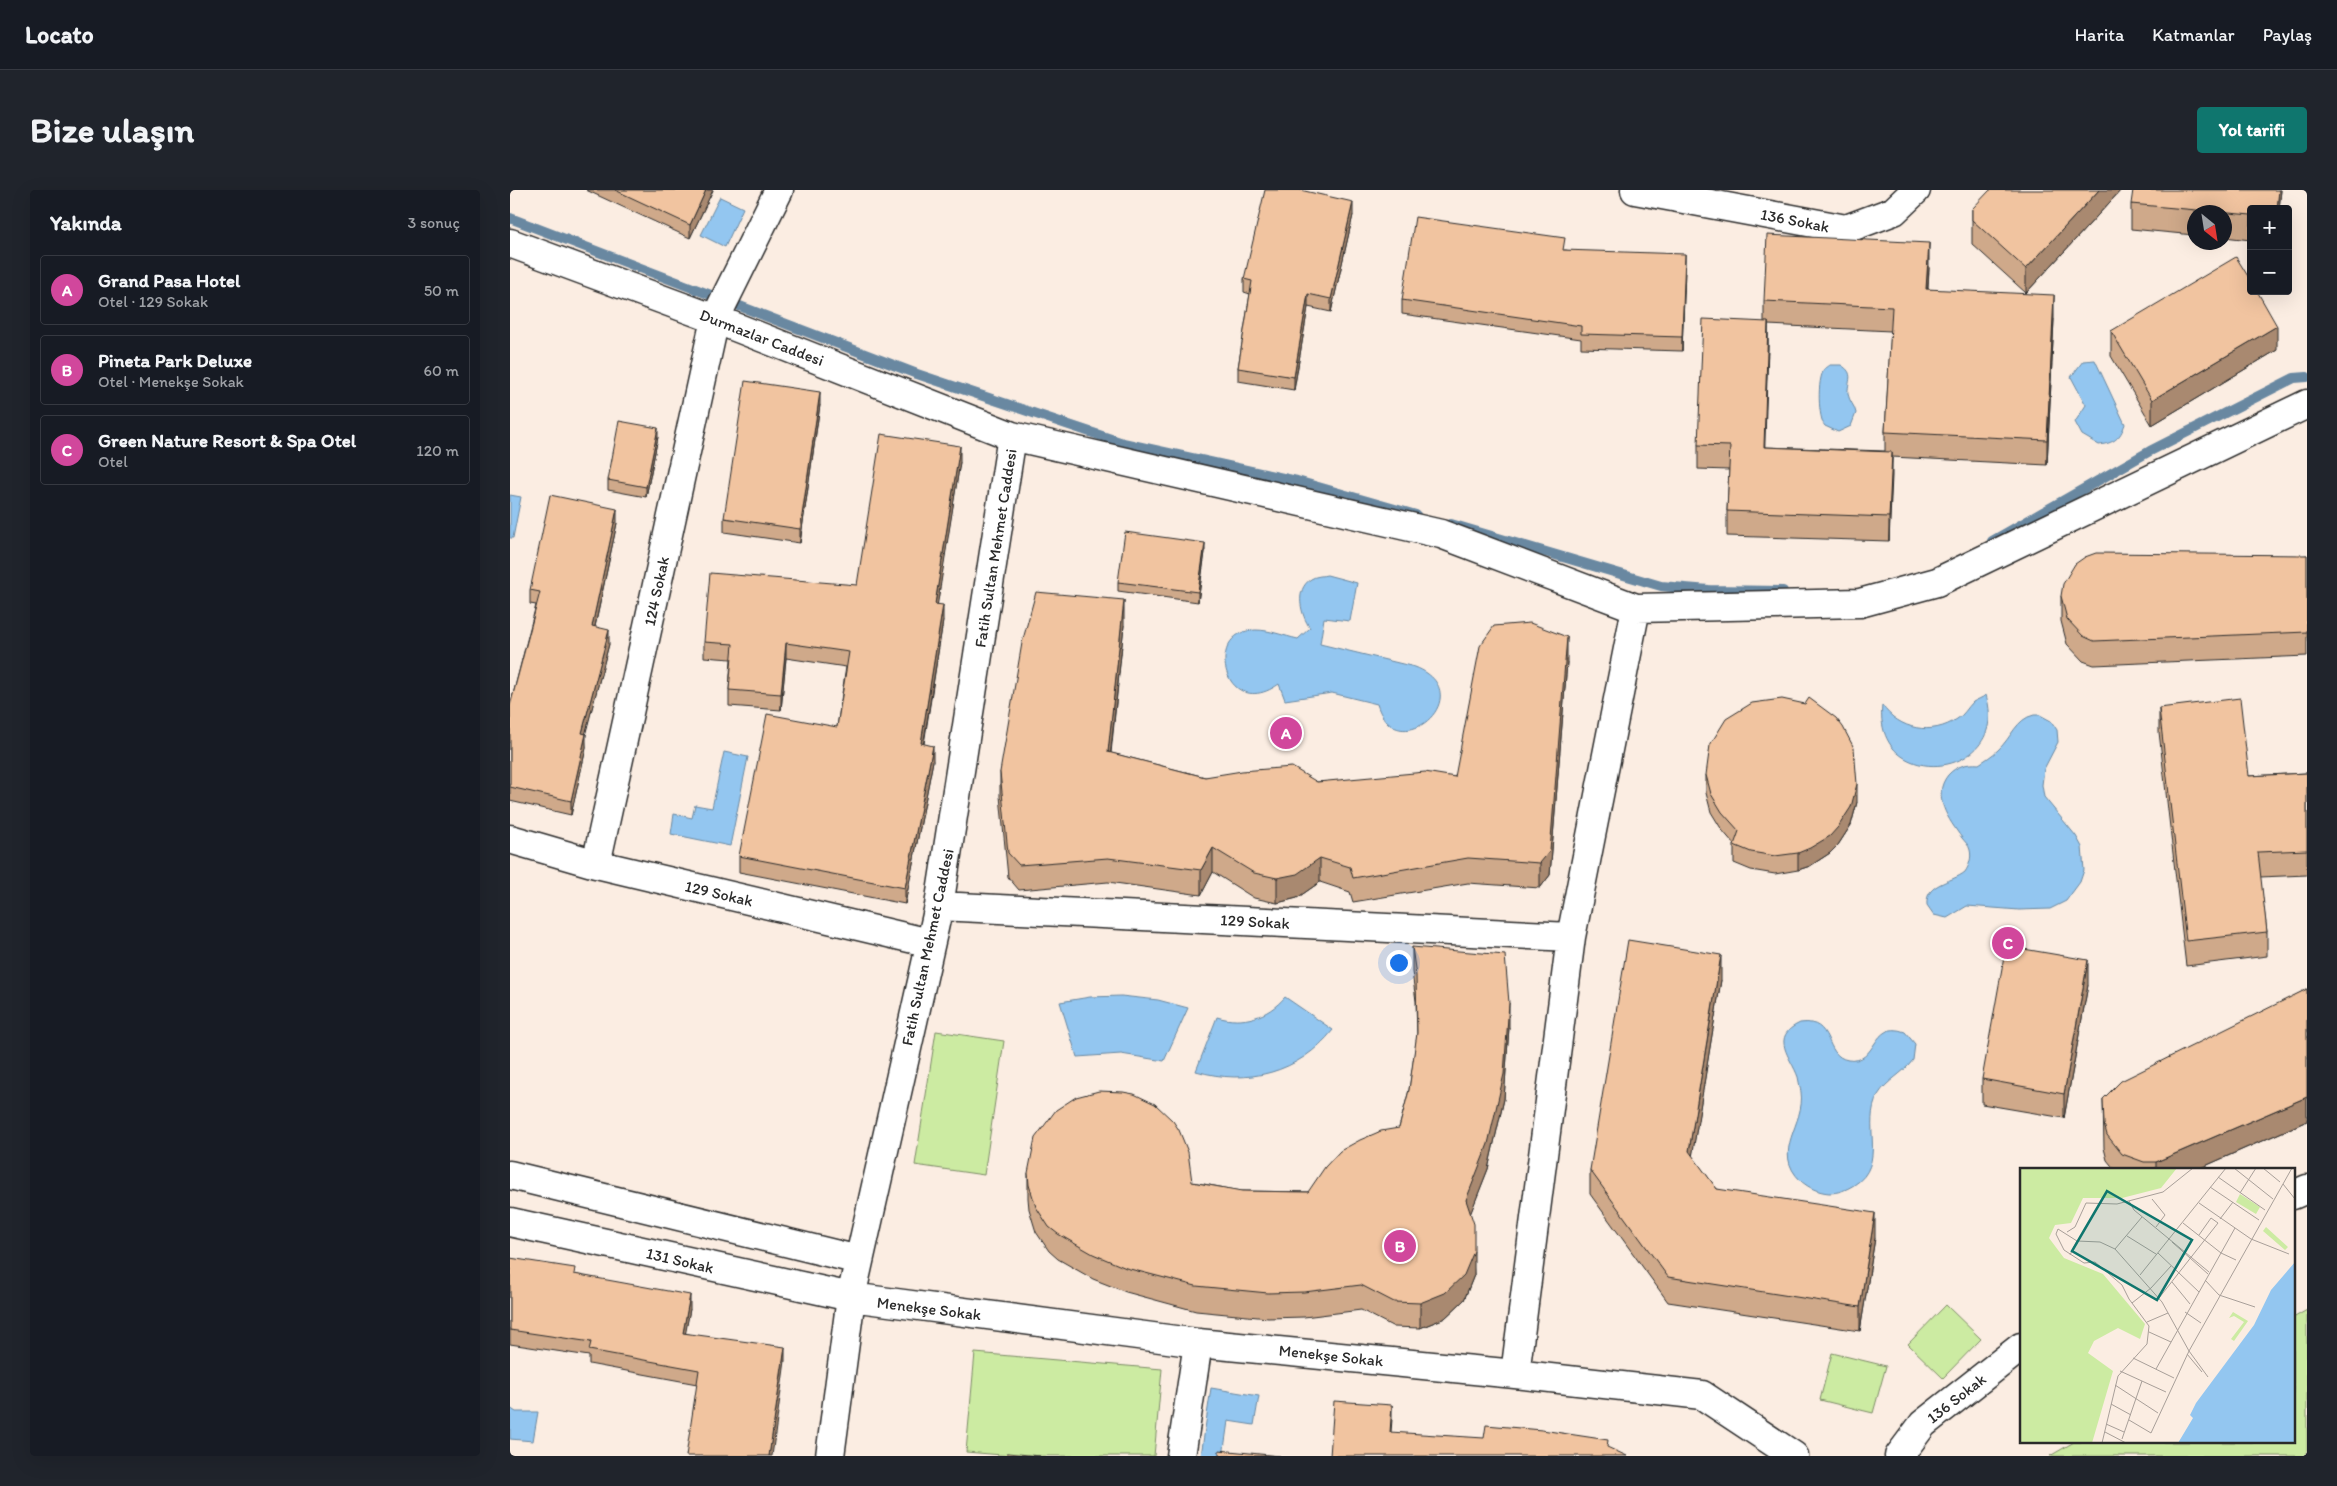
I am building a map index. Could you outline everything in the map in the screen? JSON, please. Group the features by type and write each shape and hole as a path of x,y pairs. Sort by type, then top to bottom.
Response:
{"street":[{"name":"124 Sokak","path":"596,864 715,319 779,190"},
{"name":"136 Sokak","path":"1635,190 1846,229 1894,211 1916,190"},
{"name":"Durmazlar Caddesi","path":"510,243 715,319 1012,436 1441,534 1636,608"},
{"path":"1515,1374 1571,937 1636,608 1860,603 1937,582 2307,404"},
{"name":"Fatih Sultan Mehmet Caddesi","path":"830,1456 851,1298 939,906 1012,436"},
{"name":"129 Sokak","path":"510,839 596,864 930,943"},
{"name":"129 Sokak","path":"939,906 1571,937"},
{"path":"510,1175 859,1260"},
{"path":"2294,1195 2307,1189"},
{"name":"131 Sokak","path":"510,1222 851,1298"},
{"name":"Menekşe Sokak","path":"851,1298 1198,1342 1702,1395 1794,1456"},
{"path":"1181,1456 1198,1342"},
{"name":"136 Sokak","path":"1899,1456 1922,1424 2020,1348"}],"green space":[{"path":"936,1031 1004,1041 984,1175 915,1165"},
{"path":"1946,1305 1981,1339 1943,1378 1908,1344"},
{"path":"2307,1310 2307,1456 2050,1456 2071,1444 2294,1444 2294,1317"},
{"path":"975,1353 1162,1369 1154,1456 1014,1456 966,1452"},
{"path":"1832,1353 1886,1366 1873,1413 1820,1400"}],"water":[{"path":"720,197 743,208 725,247 701,235"},
{"path":"2095,360 2125,424 2119,437 2109,443 2099,445 2082,435 2075,422 2086,405 2071,377 2083,361"},
{"path":"1830,365 1841,365 1846,368 1850,375 1848,394 1856,413 1851,426 1838,432 1825,426 1820,408 1820,382 1824,370"},
{"path":"510,495 521,497 513,538 510,538"},
{"path":"1327,575 1357,583 1350,621 1324,618 1320,644 1415,667 1433,679 1440,693 1438,707 1429,720 1415,728 1401,729 1387,722 1377,704 1332,693 1285,700 1279,684 1260,693 1245,692 1233,684 1227,672 1225,657 1229,644 1239,634 1256,630 1298,639 1310,628 1302,610 1302,589 1313,578"},
{"path":"1986,695 1989,723 1979,745 1962,759 1940,765 1918,764 1898,753 1885,734 1882,705 1897,720 1916,728 1927,729 1937,728 1957,719 1973,702"},
{"path":"2034,715 2040,715 2051,721 2057,730 2058,742 2044,769 2042,785 2044,797 2076,836 2082,847 2084,870 2080,882 2066,901 2050,909 2019,910 1967,906 1947,918 1934,915 1927,905 1927,898 1930,892 1940,884 1965,872 1971,856 1969,847 1947,816 1941,791 1943,783 1948,775 1958,767 1979,764 1991,756 2003,745 2018,724"},
{"path":"724,752 748,757 730,846 671,834 674,814 692,818 695,805 712,808"},
{"path":"1121,996 1158,1000 1188,1008 1164,1061 1121,1054 1077,1057 1060,1002 1090,997"},
{"path":"1285,997 1333,1030 1319,1045 1304,1057 1288,1066 1253,1076 1234,1077 1196,1071 1217,1017 1236,1020 1254,1018 1271,1010"},
{"path":"1800,1023 1811,1023 1819,1026 1824,1031 1835,1052 1840,1057 1848,1060 1858,1060 1865,1056 1880,1036 1894,1030 1905,1032 1915,1044 1913,1060 1882,1090 1873,1106 1870,1166 1864,1176 1854,1185 1839,1192 1817,1191 1807,1186 1792,1170 1789,1159 1791,1137 1801,1104 1801,1092 1798,1077 1787,1055 1784,1041 1791,1029"},
{"path":"1211,1388 1259,1396 1254,1425 1228,1421 1223,1456 1201,1456"},
{"path":"510,1408 516,1412 538,1412 533,1441 510,1439"}],"building":[{"path":"615,190 706,190 690,225"},
{"path":"1265,190 1300,190 1353,202 1331,299 1308,294 1294,377 1238,368 1252,281 1244,279"},
{"path":"1990,190 2099,190 2026,269 1972,220 1972,209"},
{"path":"2133,190 2279,190 2277,205 2247,205 2247,215 2232,213 2232,205 2187,205 2187,209 2131,204"},
{"path":"1415,217 1565,238 1563,250 1685,254 1682,337 1581,334 1581,326 1402,300"},
{"path":"1767,235 1929,243 1926,289 2054,295 2047,440 1885,432 1892,307 1764,301"},
{"path":"2236,257 2247,275 2247,295 2259,295 2277,326 2152,400 2111,331"},
{"path":"1703,319 1768,322 1764,447 1892,452 1889,517 1727,511 1730,446 1698,445"},
{"path":"745,381 820,392 800,529 724,518"},
{"path":"619,421 658,428 646,487 608,480"},
{"path":"881,434 960,446 935,604 943,605 921,743 933,746 905,888 739,856 767,714 837,727 849,652 786,643 781,694 729,690 733,644 704,642 710,573 857,585"},
{"path":"550,495 617,509 592,626 609,630 582,733 586,734 571,801 510,787 510,706 540,592 530,590"},
{"path":"1125,532 1205,543 1198,592 1118,582"},
{"path":"2096,553 2307,555 2307,632 2094,641 2083,636 2067,619 2061,596 2063,584 2075,564 2085,557"},
{"path":"1036,592 1124,600 1108,752 1205,777 1242,771 1292,767 1317,782 1425,772 1455,777 1480,646 1494,626 1530,623 1567,637 1550,851 1540,863 1468,858 1353,878 1350,867 1320,858 1297,874 1277,878 1254,873 1213,848 1201,870 1108,858 1019,865 1008,853 1000,772 1022,643"},
{"path":"1809,698 1836,718 1854,748 1857,784 1851,807 1830,836 1798,853 1775,856 1751,852 1734,845 1739,831 1722,812 1711,794 1706,775 1710,745 1726,719 1752,703 1782,699 1805,704"},
{"path":"2240,698 2249,776 2307,773 2307,850 2258,852 2267,932 2186,941 2159,708"},
{"path":"1628,940 1721,955 1689,1151 1717,1189 1875,1213 1860,1307 1668,1277 1590,1170"},
{"path":"2006,946 2088,960 2064,1094 1982,1079"},
{"path":"1412,947 1505,955 1509,1003 1504,1074 1488,1144 1466,1200 1474,1224 1474,1251 1464,1275 1445,1293 1420,1303 1394,1302 1361,1285 1304,1292 1268,1293 1196,1286 1126,1268 1093,1254 1049,1227 1036,1207 1029,1185 1028,1173 1035,1138 1056,1110 1076,1097 1099,1091 1123,1092 1134,1094 1155,1104 1173,1121 1179,1130 1188,1152 1192,1182 1242,1191 1308,1192 1325,1167 1340,1151 1381,1131 1399,1128 1409,1090 1417,1033 1416,976"},
{"path":"2307,989 2307,1097 2156,1162 2144,1162 2122,1154 2107,1135 2104,1124 2103,1099 2121,1081"},
{"path":"510,1258 575,1268 574,1274 690,1295 683,1333 785,1347 769,1456 686,1456 699,1370 589,1350 591,1342 510,1330"},
{"path":"1334,1401 1392,1405 1390,1432 1484,1438 1486,1425 1542,1430 1608,1440 1607,1447 1627,1456 1330,1456"},
{"path":"1219,1450 1280,1456 1219,1456"},
{"path":"1007,1453 1040,1456 1006,1456"}],"waterway":[{"path":"510,218 917,374 1123,443 1297,481 1416,515"},
{"path":"1992,541 2150,451 2294,378 2307,377"},
{"path":"1451,524 1661,586 1709,590 1783,591"}],"place":[{"name":"Grand Pasa Hotel","path":"1286,733"},
{"name":"Green Nature Resort & Spa Otel","path":"2008,943"},
{"name":"Pineta Park Deluxe","path":"1400,1246"}]}
